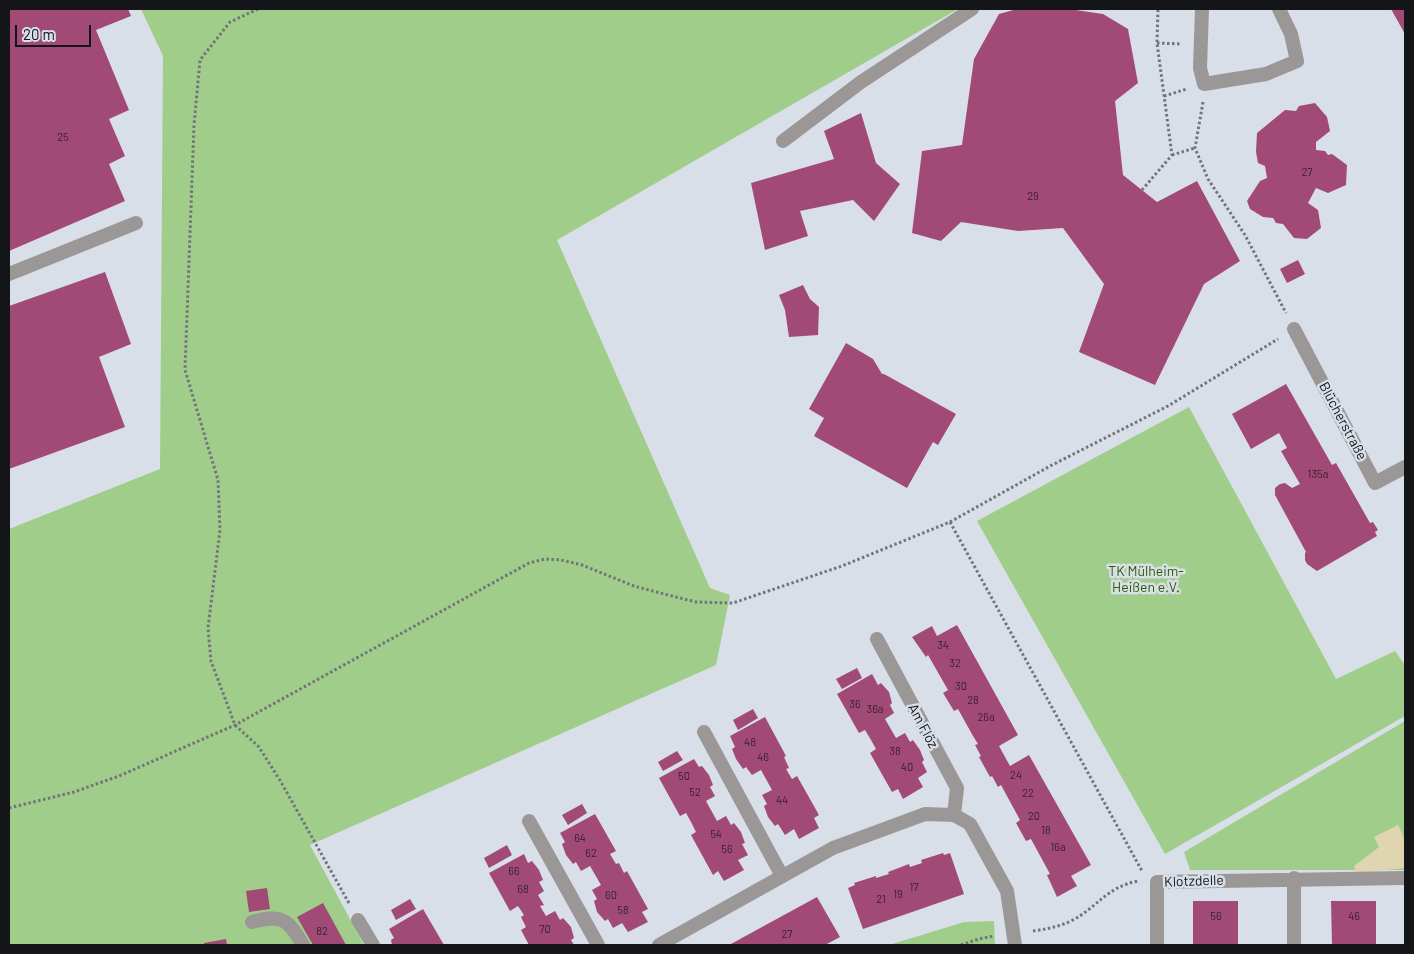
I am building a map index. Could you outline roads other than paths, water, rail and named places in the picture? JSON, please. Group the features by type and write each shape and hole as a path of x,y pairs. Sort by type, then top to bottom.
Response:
{"street":[{"path":"783,141 861,82 972,9"},
{"path":"1202,9 1200,68 1204,84 1266,74 1297,61 1291,34 1279,9"},
{"path":"9,274 136,223"},
{"name":"Blücherstraße","path":"1294,329 1375,483 1405,467"},
{"name":"Am Flöz","path":"877,640 956,788 954,815"},
{"path":"704,732 782,876"},
{"path":"659,945 834,848 925,814 954,815 970,824 1007,891 1015,939"},
{"path":"529,821 598,945"},
{"path":"1294,878 1294,945"},
{"name":"Klotzdelle","path":"1157,945 1157,882 1294,878 1405,878"},
{"path":"252,922 270,917 281,919 294,929 303,945"},
{"path":"358,920 373,945"}],"park label":[{"name":"TK Mülheim- Heißen e.V.","path":"1146,580"}]}
